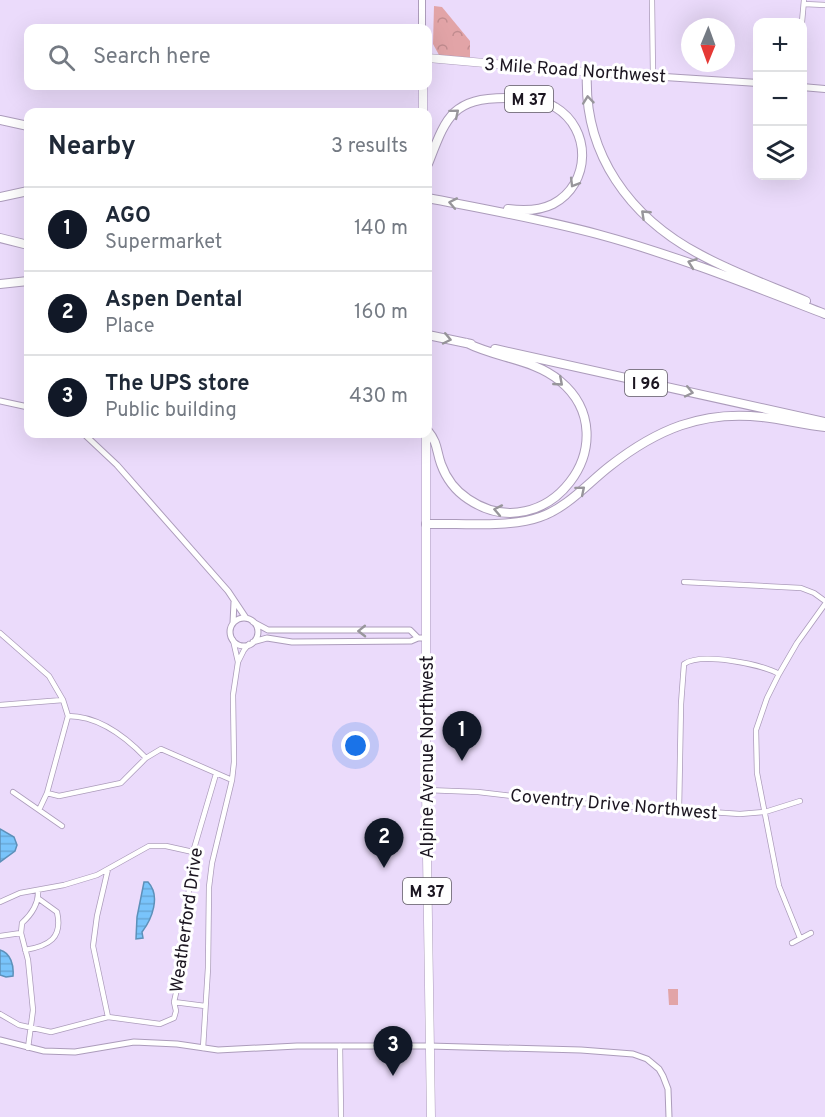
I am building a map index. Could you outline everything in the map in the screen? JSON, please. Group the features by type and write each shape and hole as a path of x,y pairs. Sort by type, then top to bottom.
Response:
{"highway":[{"name":"3 Mile Road Northwest","path":"432,58 587,72"},
{"path":"587,72 586,96 596,140 608,168 631,201 664,231 700,255 825,312"},
{"path":"423,90 423,108"},
{"name":"M 37","path":"432,154 445,122 454,111 477,100 511,98 538,100 554,106 565,114 575,126 583,147 581,170 570,191 551,205 537,210 479,208"},
{"path":"0,119 24,120"},
{"path":"0,119 24,125"},
{"path":"0,198 24,192"},
{"path":"0,198 24,196"},
{"path":"432,199 563,226 642,247 825,312"},
{"path":"0,238 24,243"},
{"path":"0,285 24,282"},
{"path":"0,285 24,287"},
{"name":"I 96","path":"432,335 825,422"},
{"path":"432,436 436,440 441,466 452,484 469,500 493,510 508,513 522,512 551,502 568,486 584,456 586,431 583,417 570,391 561,381 543,370 484,352 467,343"},
{"path":"426,524 512,522 541,517 562,505 640,444 687,423 742,415 825,427"},
{"name":"Alpine Avenue Northwest","path":"427,438 426,592 422,638 431,1117"}],"main road":[{"path":"422,0 422,24"},
{"name":"3 Mile Road Northwest","path":"587,72 753,83"},
{"path":"807,87 825,88"}],"street":[{"path":"652,0 653,75"},
{"path":"802,18 804,2 825,5"},
{"path":"0,401 24,406"},
{"path":"88,438 117,465 228,591 246,618 268,630 410,630 422,638"},
{"path":"684,582 801,588 814,593 825,602 778,674 756,730 757,773 779,886 800,938"},
{"path":"234,600 233,623 230,632 238,662"},
{"path":"233,623 246,618"},
{"path":"203,1048 209,887 212,863 232,780 233,695 238,662 257,634 254,622"},
{"path":"0,633 49,676 63,700 68,716 47,794 39,810"},
{"path":"233,640 240,645 267,638 292,642 411,641 422,638"},
{"path":"679,811 684,664 688,660 700,659 746,662 778,674"},
{"path":"0,705 63,700"},
{"path":"68,716 83,716 111,729 129,740 146,758"},
{"path":"47,794 59,796 121,783 146,758 161,749 232,780"},
{"name":"Weatherford Drive","path":"205,1006 174,1002 179,980 193,852 216,774"},
{"name":"Coventry Drive Northwest","path":"426,790 478,792 564,802 740,814 765,812 800,801"},
{"path":"14,792 62,826"},
{"path":"0,902 20,892 78,882 108,869 149,846 166,846 193,852"},
{"path":"108,869 97,916 93,946 108,1017"},
{"path":"28,1048 33,1010 26,950 21,933 22,923 39,899 38,890"},
{"path":"26,950 49,944 58,931 57,912 39,899"},
{"path":"0,936 21,933"},
{"path":"792,943 811,933"},
{"path":"0,1014 30,1029 51,1032 108,1017 160,1024 174,1018 176,1011 174,1002"},
{"path":"0,1040 44,1051 75,1052 134,1042 177,1044 218,1050 429,1046 591,1051 640,1056 653,1064 663,1077 668,1089 669,1117"},
{"path":"340,1046 341,1117"}],"green space":[{"path":"434,6 442,7 470,41 470,58 439,55 433,44"},
{"path":"668,989 678,989 678,1005 669,1005"}],"water":[{"path":"0,829 14,837 17,845 15,851 0,862"},
{"path":"144,882 148,882 152,888 154,907 142,932 143,938 136,939 137,917"},
{"path":"0,950 11,960 13,976 0,975"}],"place":[{"name":"AGO","path":"462,761"},
{"name":"Aspen Dental","path":"384,868"},
{"name":"The UPS store","path":"393,1076"}]}
